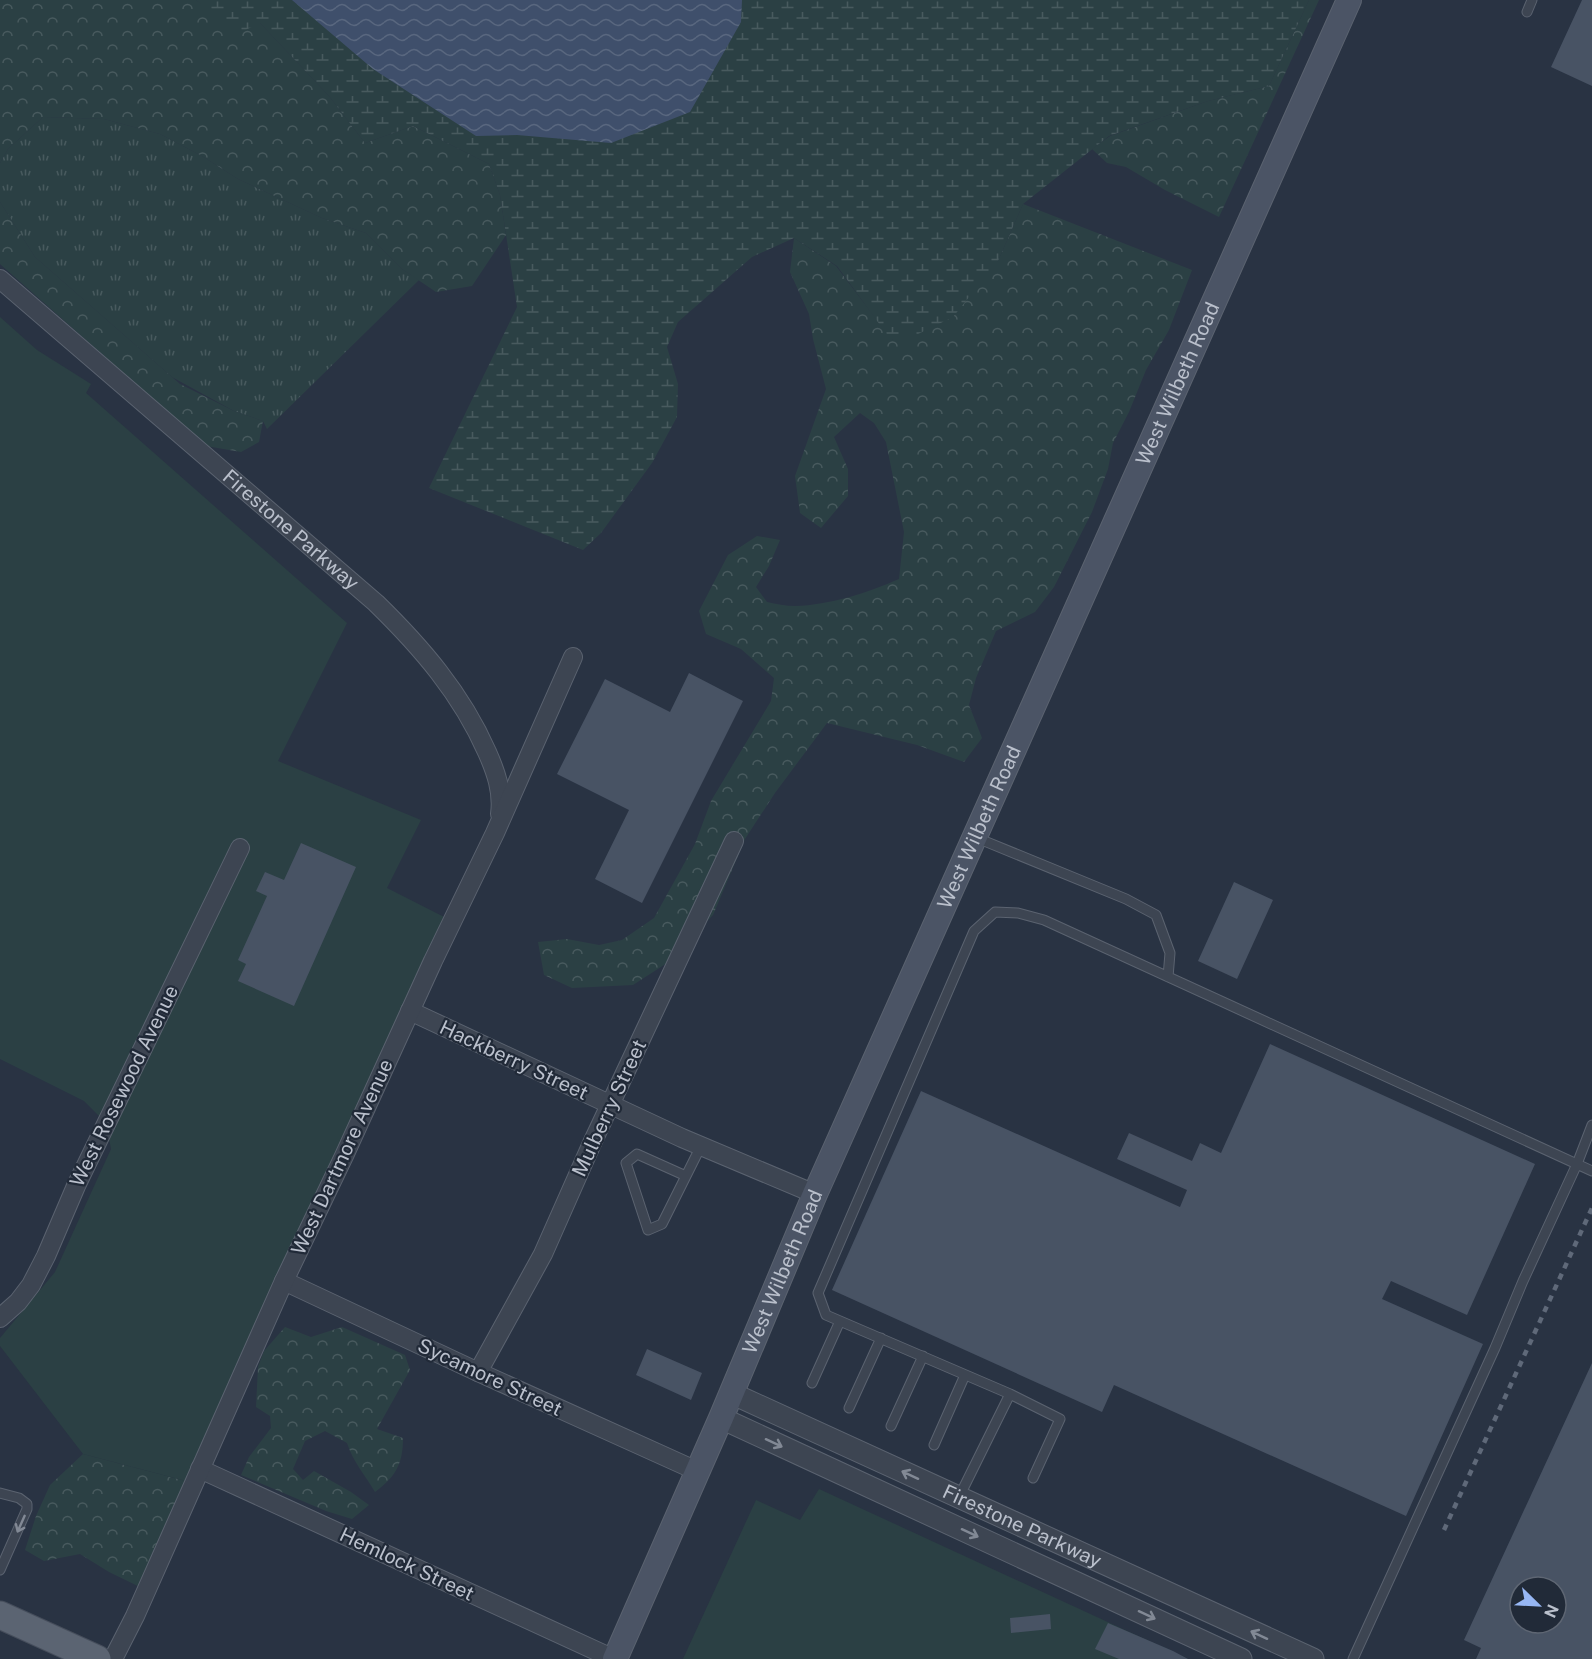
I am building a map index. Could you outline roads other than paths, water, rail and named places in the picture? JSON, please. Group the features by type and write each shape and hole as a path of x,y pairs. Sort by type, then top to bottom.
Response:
{"main road":[{"name":"West Wilbeth Road","path":"615,1659 721,1418 815,1194 1349,0"},
{"path":"0,1615 98,1659"}],"street":[{"name":"Firestone Parkway","path":"0,279 376,603 424,652 461,701 477,728 495,771 501,798 495,833"},
{"name":"West Dartmore Avenue","path":"113,1659 135,1616 284,1281 495,833 573,657"},
{"name":"Mulberry Street","path":"478,1372 543,1254 734,841"},
{"name":"West Rosewood Avenue","path":"0,1318 18,1302 31,1285 46,1256 76,1185 240,848"},
{"name":"Hackberry Street","path":"410,1011 610,1105 815,1194"},
{"name":"Sycamore Street","path":"284,1281 697,1471"},
{"name":"Firestone Parkway","path":"731,1393 1312,1659"},
{"name":"Firestone Parkway","path":"721,1418 1241,1659"},
{"name":"Hemlock Street","path":"200,1469 615,1659"}],"lane":[{"path":"1527,12 1532,0"},
{"path":"974,837 1126,899 1156,915 1170,953 1168,977"},
{"path":"1033,1478 1060,1419 1010,1394 826,1315 818,1293 974,931 995,912 1018,913 1044,920 1592,1171"},
{"path":"1353,1659 1577,1164 1592,1125"},
{"path":"686,1176 637,1154 626,1163 648,1230 662,1224 686,1176 701,1146"},
{"path":"812,1383 840,1321"},
{"path":"849,1408 882,1338"},
{"path":"891,1426 923,1356"},
{"path":"934,1445 965,1375"},
{"path":"959,1497 1010,1394"},
{"path":"0,1493 19,1498 27,1504 27,1509 0,1570"}],"water":[{"path":"292,0 742,0 741,22 690,112 611,143 517,135 476,136 373,69"}],"railway":[{"path":"1444,1530 1592,1208"}]}
